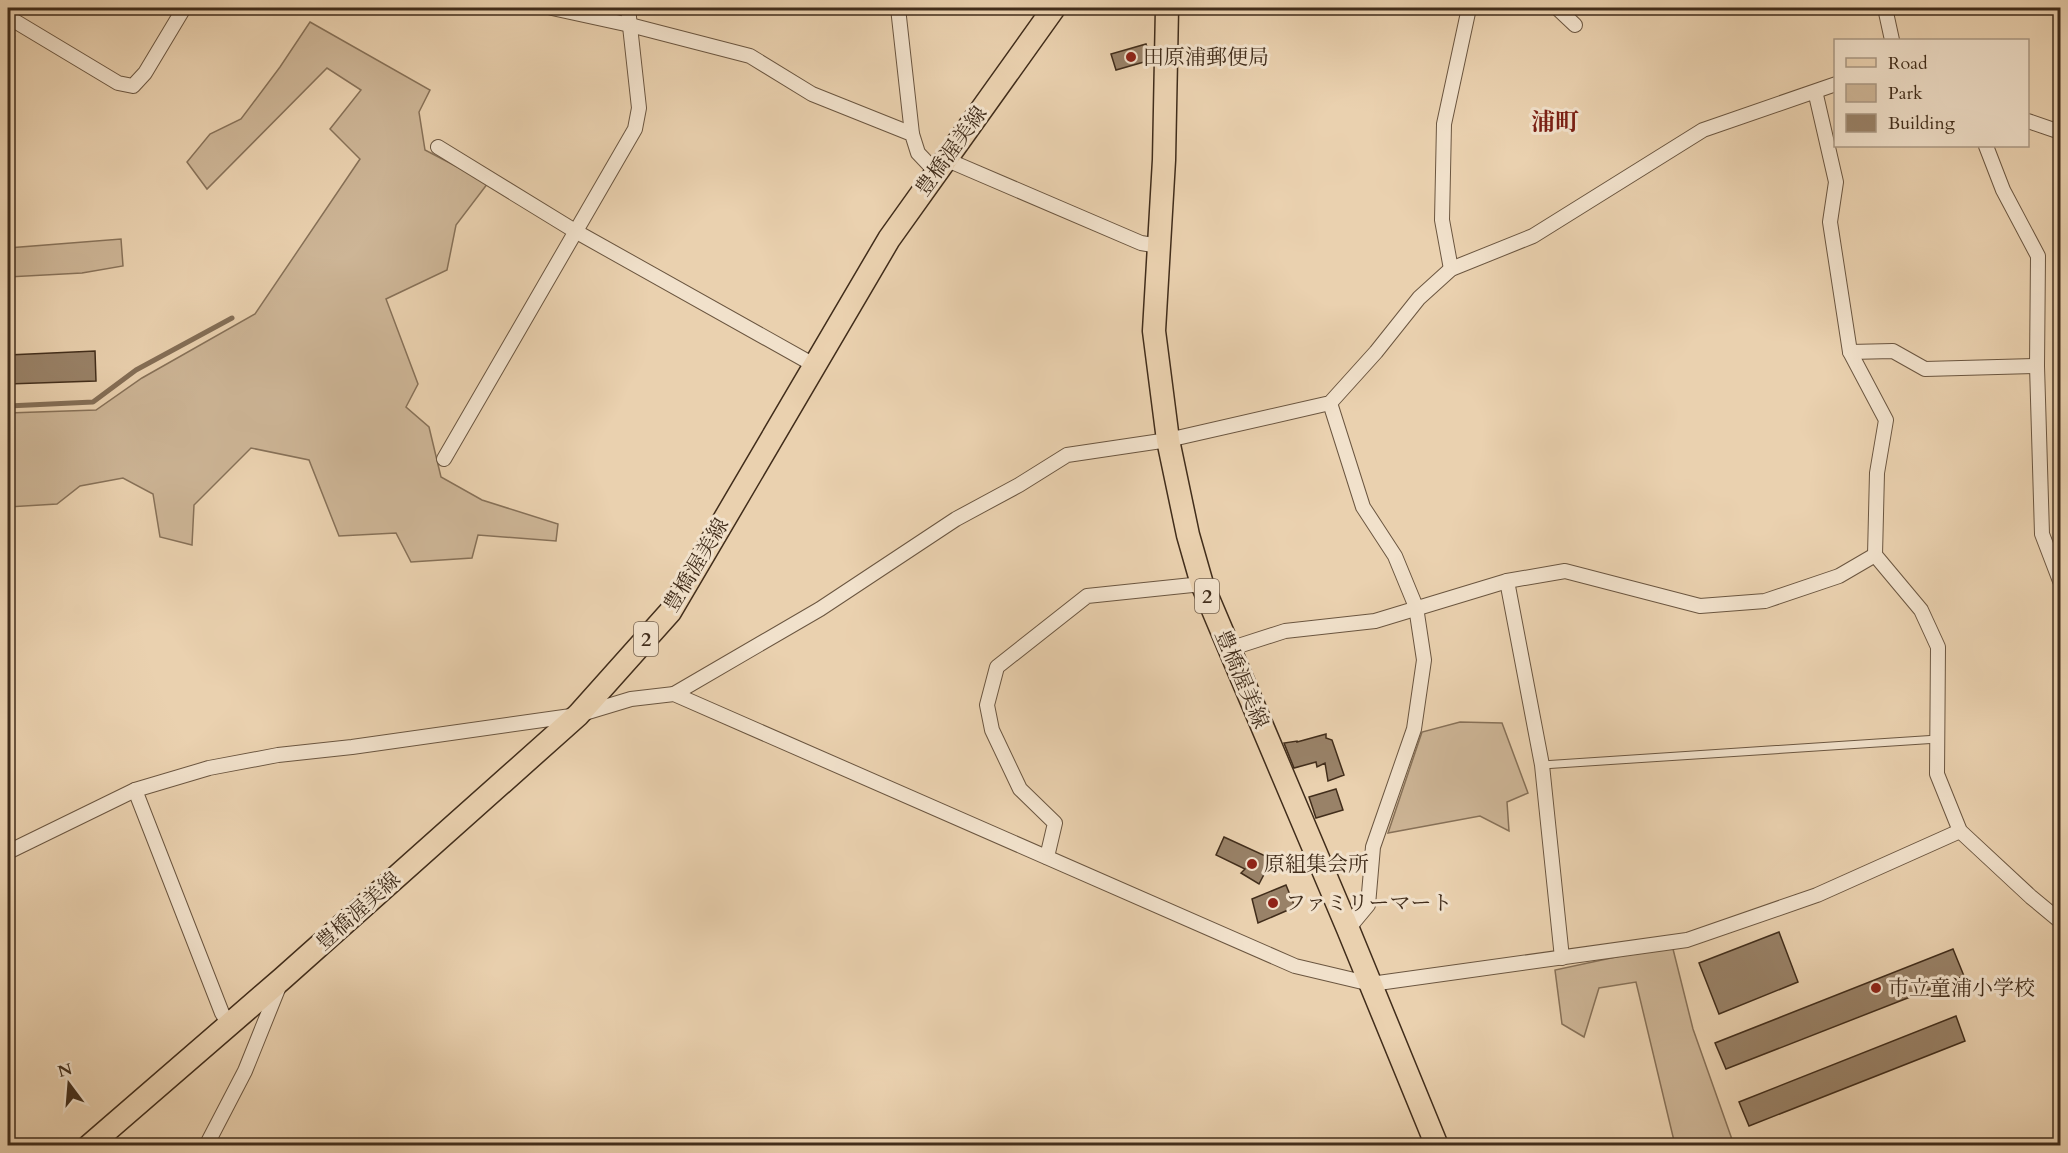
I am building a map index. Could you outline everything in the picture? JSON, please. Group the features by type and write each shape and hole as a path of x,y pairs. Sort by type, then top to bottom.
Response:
{"main road":[{"name":"豊橋渥美線","path":"89,1146 283,978 578,715 670,612 889,239 1054,8"},
{"name":"豊橋渥美線","path":"1167,8 1164,160 1154,331 1168,440 1188,535 1202,584 1437,1146"}],"street":[{"path":"8,17 118,83 133,86 145,74 184,8"},
{"path":"552,8 630,25 750,56 812,94 912,134"},
{"path":"444,459 635,129 639,108 628,8"},
{"path":"898,8 912,134 918,153 940,165 1141,243 1159,246"},
{"path":"1451,269 1442,220 1444,124 1469,8"},
{"path":"1557,8 1575,25"},
{"path":"1885,8 1892,39"},
{"path":"8,852 135,790 209,768 278,755 352,747 578,715 631,699 675,694 820,609 956,519 1019,485 1067,455 1168,440 1330,403 1419,298 1451,269 1533,236 1703,130 1834,85"},
{"path":"1834,92 1816,95 1836,182 1830,222 1850,352 1886,420 1877,473 1875,555 1921,610 1938,647 1937,774 1960,831 2031,897 2061,921"},
{"path":"2029,121 2061,132"},
{"path":"438,147 575,231 814,365"},
{"path":"1986,147 2003,190 2038,256 2037,366 2042,534 2061,581"},
{"path":"1850,352 1893,351 1925,369 2037,366"},
{"path":"1330,403 1363,507 1395,556 1416,607 1424,660 1414,729 1373,847 1368,905 1348,929"},
{"path":"1229,649 1286,631 1375,621 1507,581 1565,571 1700,606 1765,601 1839,576 1875,555"},
{"path":"1507,581 1542,765 1562,958"},
{"path":"1047,857 1055,822 1020,789 992,730 987,705 997,667 1088,596 1202,584"},
{"path":"675,694 1295,966 1371,984 1687,940 1817,896 1960,831"},
{"path":"135,790 222,1013 229,1024"},
{"path":"206,1146 245,1071 283,978"}],"lane":[{"path":"1542,765 1938,739"}],"green space":[{"path":"310,22 430,90 419,112 425,150 488,183 456,225 447,270 386,299 418,384 406,407 429,427 441,477 482,500 558,524 556,541 478,535 472,558 411,562 396,533 339,536 309,460 251,448 194,505 192,545 160,537 153,494 123,478 80,486 57,504 8,507 8,413 96,410 142,378 255,314 360,159 330,129 361,90 327,68 207,189 187,162 210,134 241,119"},
{"path":"121,239 123,266 82,273 8,277 8,248"},
{"path":"1460,722 1502,723 1528,793 1507,802 1509,831 1480,816 1388,833 1422,732"},
{"path":"1672,945 1693,1029 1734,1145 1675,1145 1636,982 1599,988 1584,1037 1562,1024 1555,970"}],"building":[{"name":"田原浦郵便局","path":"1146,44 1151,60 1116,70 1111,54"},
{"path":"95,351 96,381 8,384 8,355"},
{"path":"1326,734 1326,738 1332,740 1344,775 1328,781 1325,763 1317,767 1316,762 1294,768 1284,743"},
{"path":"1336,789 1343,810 1316,818 1309,797"},
{"name":"原組集会所","path":"1224,837 1272,859 1259,884 1241,873 1245,869 1216,855"},
{"name":"ファミリーマート","path":"1286,885 1295,907 1258,923 1252,899"},
{"path":"1779,932 1798,982 1719,1014 1699,963"},
{"path":"1953,949 1964,976 1726,1069 1715,1043"},
{"path":"1956,1016 1965,1041 1749,1126 1739,1102"}],"waterway":[{"path":"8,406 93,402 136,370 232,318"}],"place":[{"name":"田原浦郵便局","path":"1131,57"},
{"name":"原組集会所","path":"1252,864"},
{"name":"ファミリーマート","path":"1273,903"},
{"name":"市立童浦小学校","path":"1876,988"}],"district":[{"name":"浦町","path":"1555,122"}]}
